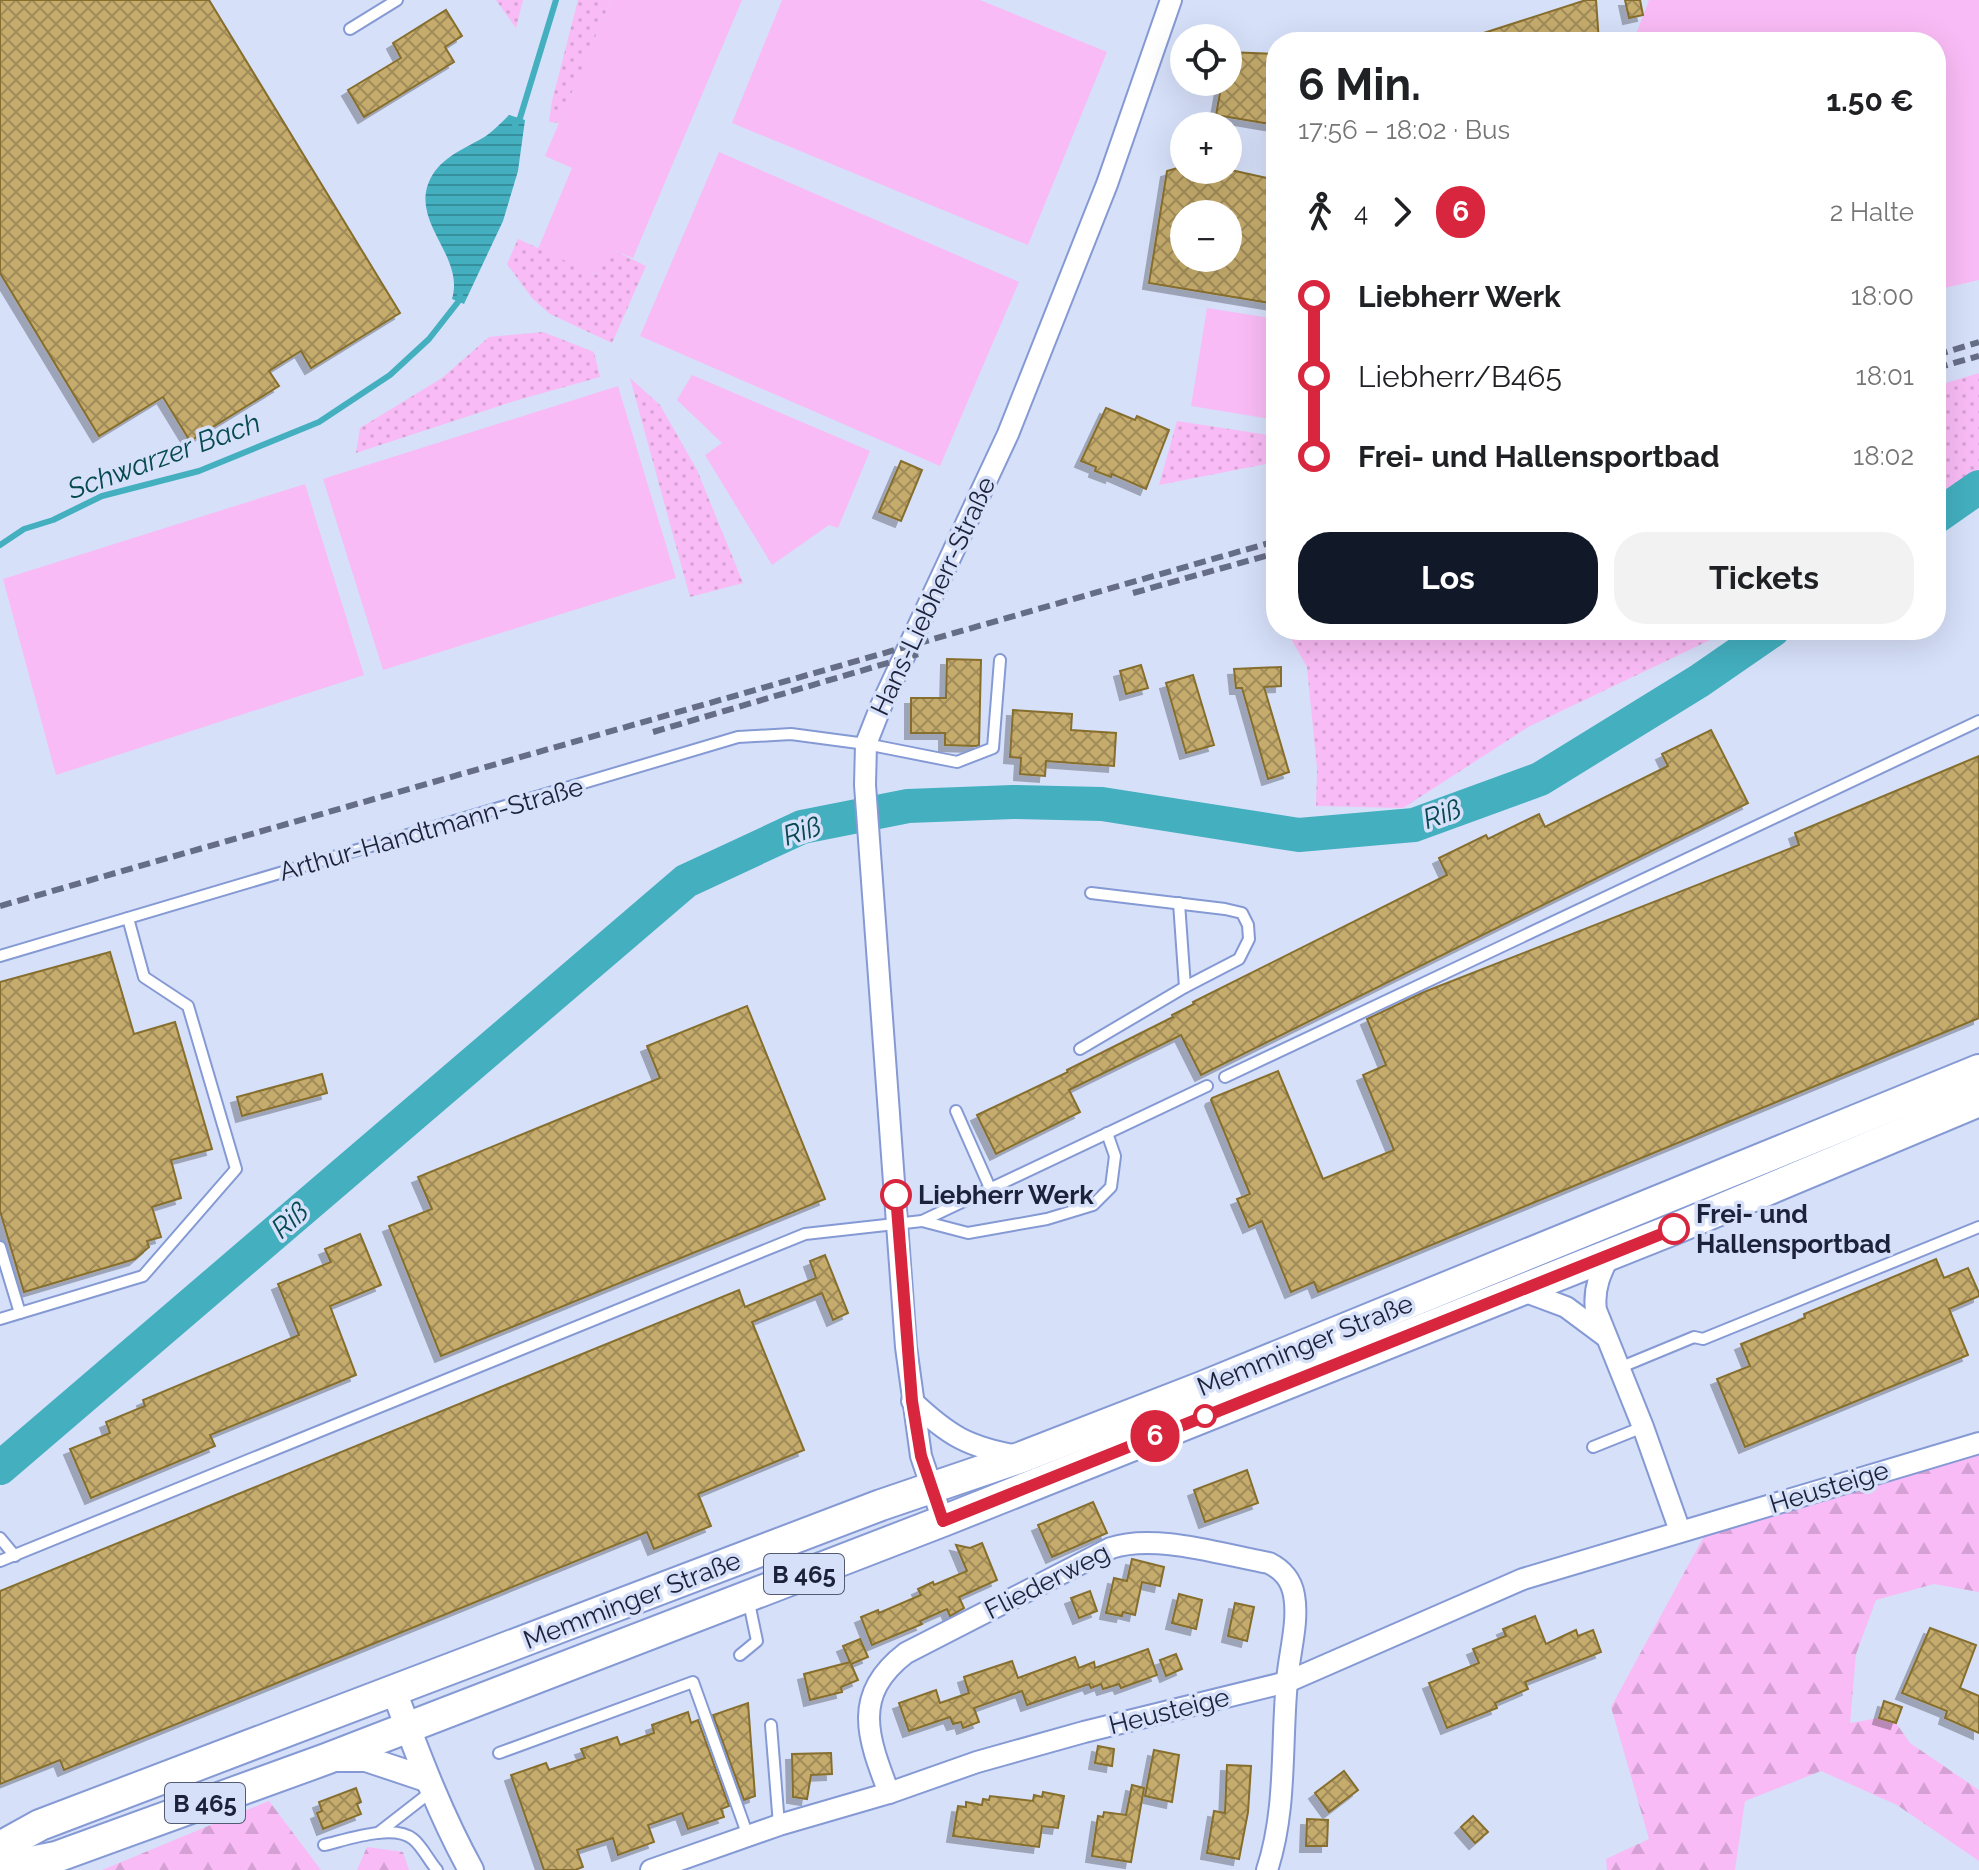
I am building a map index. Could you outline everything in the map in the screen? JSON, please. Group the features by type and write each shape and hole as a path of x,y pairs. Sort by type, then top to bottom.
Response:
{"main road":[{"name":"Memminger Straße","path":"0,1847 40,1825 932,1488 1022,1457 1244,1370 1979,1070"},
{"name":"Memminger Straße","path":"0,1868 56,1857 326,1759 943,1521 1674,1229 1979,1101"}],"street":[{"name":"Hans-Liebherr-Straße","path":"943,1521 921,1456 912,1401 865,785 866,744 1008,434 1107,184 1171,0"},
{"path":"1611,1252 1599,1276 1594,1296 1596,1310 1680,1531"},
{"path":"1518,1289 1566,1307 1605,1337"},
{"path":"912,1401 946,1431 971,1445 1022,1457"},
{"name":"Heusteige","path":"651,1870 779,1825 889,1793 977,1762 1287,1682 1523,1579 1979,1443"},
{"name":"Fliederweg","path":"889,1793 868,1726 872,1696 893,1663 921,1644 1111,1548 1129,1542 1152,1541 1269,1563 1281,1569 1295,1597 1287,1682"},
{"path":"1267,1870 1277,1841 1287,1682"},
{"path":"394,1691 429,1785 471,1870"},
{"path":"326,1759 366,1759 429,1785"}],"lane":[{"path":"350,29 397,0"},
{"name":"Arthur-Handtmann-Straße","path":"0,956 738,737 791,734 866,744 957,762 993,748 1000,660"},
{"path":"1225,1077 1979,721"},
{"path":"1080,1049 1239,959 1249,939 1248,925 1242,913 1091,893"},
{"path":"1179,903 1185,987"},
{"path":"0,1319 143,1276 236,1169 188,1006 144,977 128,918"},
{"path":"922,1221 1207,1086"},
{"path":"956,1111 990,1188"},
{"path":"0,1561 805,1234 922,1221 968,1233 1047,1219 1093,1205 1111,1187 1115,1156 1107,1133"},
{"path":"1619,1368 1694,1337 1703,1339 1979,1227"},
{"path":"0,1247 20,1313"},
{"path":"1593,1447 1643,1427"},
{"path":"0,1538 15,1556"},
{"path":"740,1655 757,1641 748,1596"},
{"path":"499,1753 693,1682 748,1836"},
{"path":"771,1725 779,1825"},
{"path":"378,1833 429,1785"},
{"path":"324,1845 378,1833 412,1838 437,1870"}],"green space":[{"path":"496,0 523,0 516,28"},
{"path":"578,0 611,0 559,123 549,122 552,101"},
{"path":"611,0 742,0 633,258 610,249 598,275 538,249 572,168 545,156"},
{"path":"782,0 980,0 1107,52 1028,245 732,123"},
{"path":"1649,0 1979,0 1979,280 1946,288 1946,32 1637,32"},
{"path":"719,152 1019,282 940,466 640,336"},
{"path":"518,239 598,275 609,248 646,266 612,343 550,314 532,298 507,264"},
{"path":"1207,308 1266,317 1266,418 1191,406"},
{"path":"543,332 594,352 600,377 518,400 356,453 360,428 442,378 489,337"},
{"path":"1979,373 1979,469 1946,491 1946,383"},
{"path":"692,375 870,451 838,528 829,525 772,565 705,455 722,443 677,400"},
{"path":"630,378 660,405 697,470 743,583 690,597"},
{"path":"618,386 676,578 383,670 323,479"},
{"path":"1177,421 1266,434 1266,464 1159,485"},
{"path":"305,484 364,675 56,775 3,579"},
{"path":"1292,640 1710,640 1530,726 1403,808 1316,806 1317,768 1307,667"},
{"path":"1959,1453 1979,1456 1979,1592 1934,1584 1876,1600 1856,1654 1850,1723 1879,1718 1896,1723 1910,1743 1979,1790 1979,1861 1897,1805 1821,1771 1745,1801 1735,1870 1607,1870 1606,1859 1649,1839 1611,1707 1708,1529"},
{"path":"269,1801 321,1870 102,1870"},
{"path":"367,1847 403,1852 409,1870 357,1870"}],"water":[{"path":"509,115 525,120 518,171 503,221 464,304 452,299 454,282 451,266 430,220 426,204 427,188 435,171 446,160 486,136"}],"building":[{"path":"0,0 209,0 400,313 311,368 301,351 269,371 279,386 190,441 163,397 99,436 0,273"},
{"path":"1586,0 1596,0 1598,32 1487,32"},
{"path":"1625,0 1640,0 1643,15 1629,18"},
{"path":"446,10 462,36 445,47 454,62 364,117 348,90 401,58 393,43"},
{"path":"1242,53 1266,54 1266,123 1242,119 1242,112 1217,112 1219,96 1242,96"},
{"path":"1170,170 1170,184 1242,184 1242,172 1266,178 1266,302 1149,283 1167,171"},
{"path":"1106,408 1135,420 1137,416 1169,430 1146,489 1112,474 1111,477 1095,471 1096,467 1081,461"},
{"path":"901,461 922,470 901,521 879,512"},
{"path":"947,659 981,660 979,745 945,745 945,733 911,733 911,698 946,698"},
{"path":"1141,665 1148,688 1126,694 1120,671"},
{"path":"1281,667 1281,686 1264,687 1289,772 1268,779 1242,688 1236,688 1234,669"},
{"path":"1193,675 1214,745 1186,753 1166,683"},
{"path":"1013,710 1072,714 1071,730 1116,733 1114,766 1046,761 1045,776 1020,774 1021,758 1010,757"},
{"path":"1711,730 1748,803 1201,1075 1181,1035 1069,1090 1080,1112 996,1154 977,1115 1068,1072 1173,1017 1193,1002 1447,875 1439,858 1539,814 1545,827 1668,766 1662,754"},
{"path":"1979,756 1979,1018 1318,1292 1314,1282 1291,1292 1262,1221 1249,1227 1237,1199 1250,1194 1212,1098 1278,1071 1323,1179 1394,1150 1363,1075 1386,1065 1367,1019 1424,992 1799,845 1795,833"},
{"path":"110,952 134,1034 175,1022 212,1149 171,1160 181,1198 152,1207 161,1237 147,1241 149,1247 135,1259 24,1292 0,1211 0,982"},
{"path":"747,1006 825,1199 441,1356 389,1226 432,1209 418,1177 660,1078 647,1046"},
{"path":"322,1074 327,1093 242,1116 237,1097"},
{"path":"360,1234 381,1285 330,1306 356,1375 210,1435 215,1446 91,1498 70,1449 110,1433 106,1422 145,1406 143,1400 299,1335 278,1284 331,1262 325,1249"},
{"path":"825,1255 848,1313 833,1320 822,1293 752,1322 804,1450 698,1494 711,1526 654,1549 647,1532 64,1770 60,1760 0,1784 0,1591 739,1290 745,1307 816,1278 810,1261"},
{"path":"1936,1259 1944,1278 1968,1268 1979,1293 1979,1296 1949,1309 1968,1355 1745,1447 1717,1379 1750,1366 1741,1344"},
{"path":"1247,1470 1258,1503 1205,1522 1194,1490"},
{"path":"1093,1502 1107,1533 1052,1557 1038,1525"},
{"path":"982,1543 997,1580 959,1597 964,1608 950,1616 947,1609 920,1621 922,1624 872,1645 861,1617 878,1610 879,1613 921,1595 918,1589 967,1571 956,1545 970,1548"},
{"path":"1132,1559 1164,1567 1160,1586 1142,1582 1135,1615 1106,1613 1114,1578 1127,1581"},
{"path":"1090,1591 1097,1611 1079,1618 1071,1598"},
{"path":"1179,1594 1202,1600 1196,1629 1172,1623"},
{"path":"1235,1603 1254,1607 1247,1641 1228,1636"},
{"path":"1535,1616 1546,1644 1576,1630 1578,1636 1593,1630 1601,1652 1525,1682 1528,1689 1495,1703 1497,1708 1447,1728 1429,1683 1479,1663 1473,1649 1506,1636 1503,1629"},
{"path":"1930,1628 1976,1645 1960,1688 1979,1696 1979,1733 1945,1718 1947,1711 1902,1693"},
{"path":"860,1639 868,1657 851,1664 858,1680 841,1687 842,1692 810,1700 804,1674 850,1662 843,1646"},
{"path":"1148,1649 1157,1675 1121,1688 1119,1684 1103,1689 1101,1684 1091,1688 1089,1684 1027,1705 1022,1691 974,1708 979,1722 963,1728 961,1722 953,1724 950,1717 909,1731 899,1703 936,1690 940,1703 969,1693 964,1677 1012,1661 1018,1678 1075,1657 1079,1668 1094,1662 1095,1668"},
{"path":"1176,1654 1182,1669 1166,1676 1160,1660"},
{"path":"1884,1701 1902,1707 1896,1723 1879,1718"},
{"path":"748,1703 755,1796 744,1800 713,1715"},
{"path":"688,1712 691,1723 698,1720 729,1806 721,1809 724,1817 688,1829 682,1813 648,1825 654,1842 618,1855 613,1838 577,1850 583,1867 544,1870 511,1775 546,1763 549,1770 585,1758 581,1749 617,1737 620,1745 654,1733 652,1725"},
{"path":"1098,1746 1114,1749 1112,1766 1095,1763"},
{"path":"1154,1750 1179,1755 1172,1802 1145,1796"},
{"path":"831,1753 832,1774 811,1775 807,1799 793,1797 792,1754"},
{"path":"1227,1765 1251,1766 1248,1812 1239,1859 1207,1853 1214,1811 1225,1813"},
{"path":"1344,1771 1358,1790 1329,1812 1315,1793"},
{"path":"1132,1785 1144,1788 1131,1862 1092,1856 1098,1816 1103,1817 1104,1812 1126,1815"},
{"path":"356,1788 361,1814 323,1829 317,1813 322,1811 319,1802"},
{"path":"1043,1792 1064,1796 1058,1828 1042,1826 1039,1847 953,1836 958,1806 966,1807 966,1802 982,1805 983,1799 989,1800 990,1796 1033,1801 1034,1795 1042,1797"},
{"path":"1473,1816 1488,1832 1475,1843 1461,1827"},
{"path":"1307,1819 1328,1820 1327,1846 1306,1846"}],"waterway":[{"name":"Schwarzer Bach","path":"515,125 520,118 556,0"},
{"name":"Schwarzer Bach","path":"0,545 24,529 53,520 102,496 199,471 319,422 390,375 429,339 460,295"},
{"name":"Riß","path":"1946,510 1979,487"},
{"name":"Riß","path":"0,1468 686,881 802,827 908,806 1013,802 1102,804 1299,835 1414,825 1540,779 1699,681 1758,640"}],"railway":[{"path":"1946,352 1979,342"},
{"path":"1946,365 1979,356"},
{"path":"0,906 1266,544"},
{"path":"1133,593 1266,556"},
{"path":"653,732 918,654"}],"bus line":[{"name":"6","path":"896,1195 912,1401 921,1456 943,1521 1674,1229"}],"place":[{"name":"Liebherr Werk","path":"896,1195"},
{"name":"Frei- und Hallensportbad","path":"1674,1229"}]}
